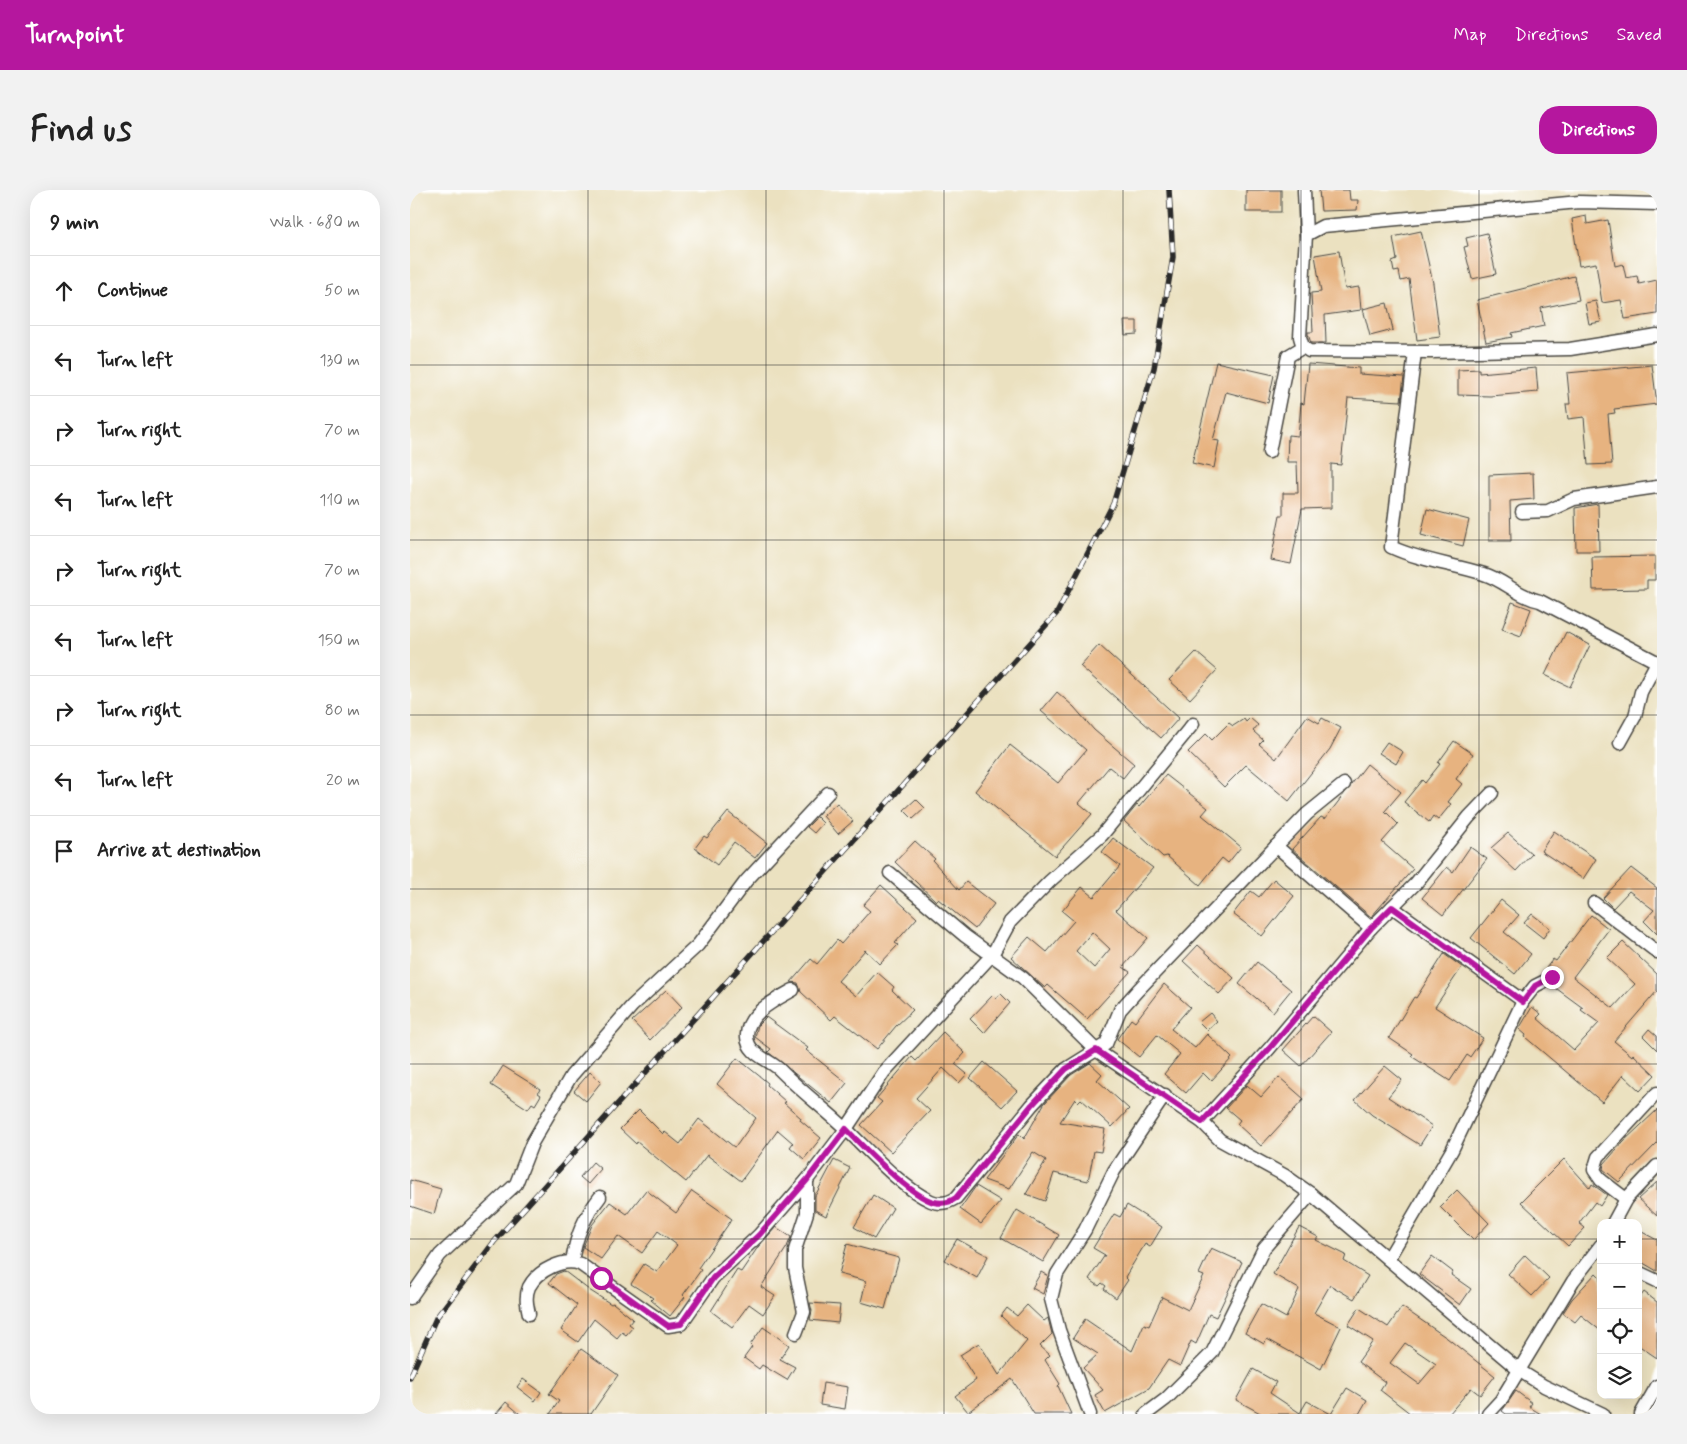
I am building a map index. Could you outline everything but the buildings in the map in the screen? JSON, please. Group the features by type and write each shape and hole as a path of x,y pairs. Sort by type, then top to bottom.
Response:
{"street":[{"path":"1304,190 1306,235 1300,337 1303,347 1309,351 1415,352 1570,349 1657,336"},
{"path":"1306,235 1324,226 1579,202 1657,204"},
{"path":"1269,452 1288,356 1303,347"},
{"path":"1415,352 1391,547 1413,557 1486,574 1530,599 1540,601 1657,662 1641,692 1635,716 1620,743"},
{"path":"1522,512 1548,511 1574,499 1657,487"},
{"path":"529,1314 526,1300 530,1286 544,1271 558,1264 572,1261 580,1264 668,1326 681,1324 713,1278 759,1235 807,1180 846,1129 884,1072 992,955 1010,922 1050,881 1102,835 1192,724"},
{"path":"793,990 768,1004 750,1025 747,1037 754,1051 777,1067 799,1089 846,1129 867,1151 913,1190 932,1202 947,1203 956,1198 1032,1105 1066,1069 1106,1044 1120,1010 1138,990 1308,814 1344,784"},
{"path":"410,1298 440,1255 516,1184 532,1144 571,1076 632,1006 698,945 746,881 828,793"},
{"path":"1202,1122 1269,1049 1371,928 1416,883 1469,817 1492,793"},
{"path":"1276,846 1371,928"},
{"path":"890,872 966,936 1022,978 1096,1050 1165,1095 1202,1122 1220,1140 1284,1175 1310,1194 1520,1371 1544,1386 1603,1414"},
{"path":"1594,903 1657,952"},
{"path":"1392,907 1523,1002"},
{"path":"1388,1259 1452,1150 1523,1002 1535,986 1552,977"},
{"path":"1626,1199 1601,1180 1594,1170 1598,1157 1657,1093"},
{"path":"1090,1414 1059,1330 1051,1299 1057,1274 1085,1230 1114,1171 1165,1095"},
{"path":"1615,1219 1626,1199 1657,1166"},
{"path":"796,1333 804,1312 795,1268 794,1250 807,1213 807,1180"},
{"path":"1146,1414 1176,1389 1212,1353 1264,1248 1310,1194"},
{"path":"572,1261 577,1234 587,1213 600,1197"},
{"path":"1488,1414 1501,1400 1520,1371 1573,1281 1597,1253"},
{"path":"1642,1274 1657,1281"},
{"path":"1641,1414 1657,1386"}],"railway":[{"path":"410,1377 436,1318 494,1242 1057,613 1113,504 1154,368 1173,257 1169,190"}],"route":[{"path":"601,1278 668,1326 681,1324 713,1278 759,1235 807,1180 846,1129 867,1151 913,1190 932,1202 947,1203 956,1198 1032,1105 1066,1069 1096,1050 1165,1095 1202,1122 1269,1049 1371,928 1392,907 1523,1002 1535,986 1552,977"}]}
